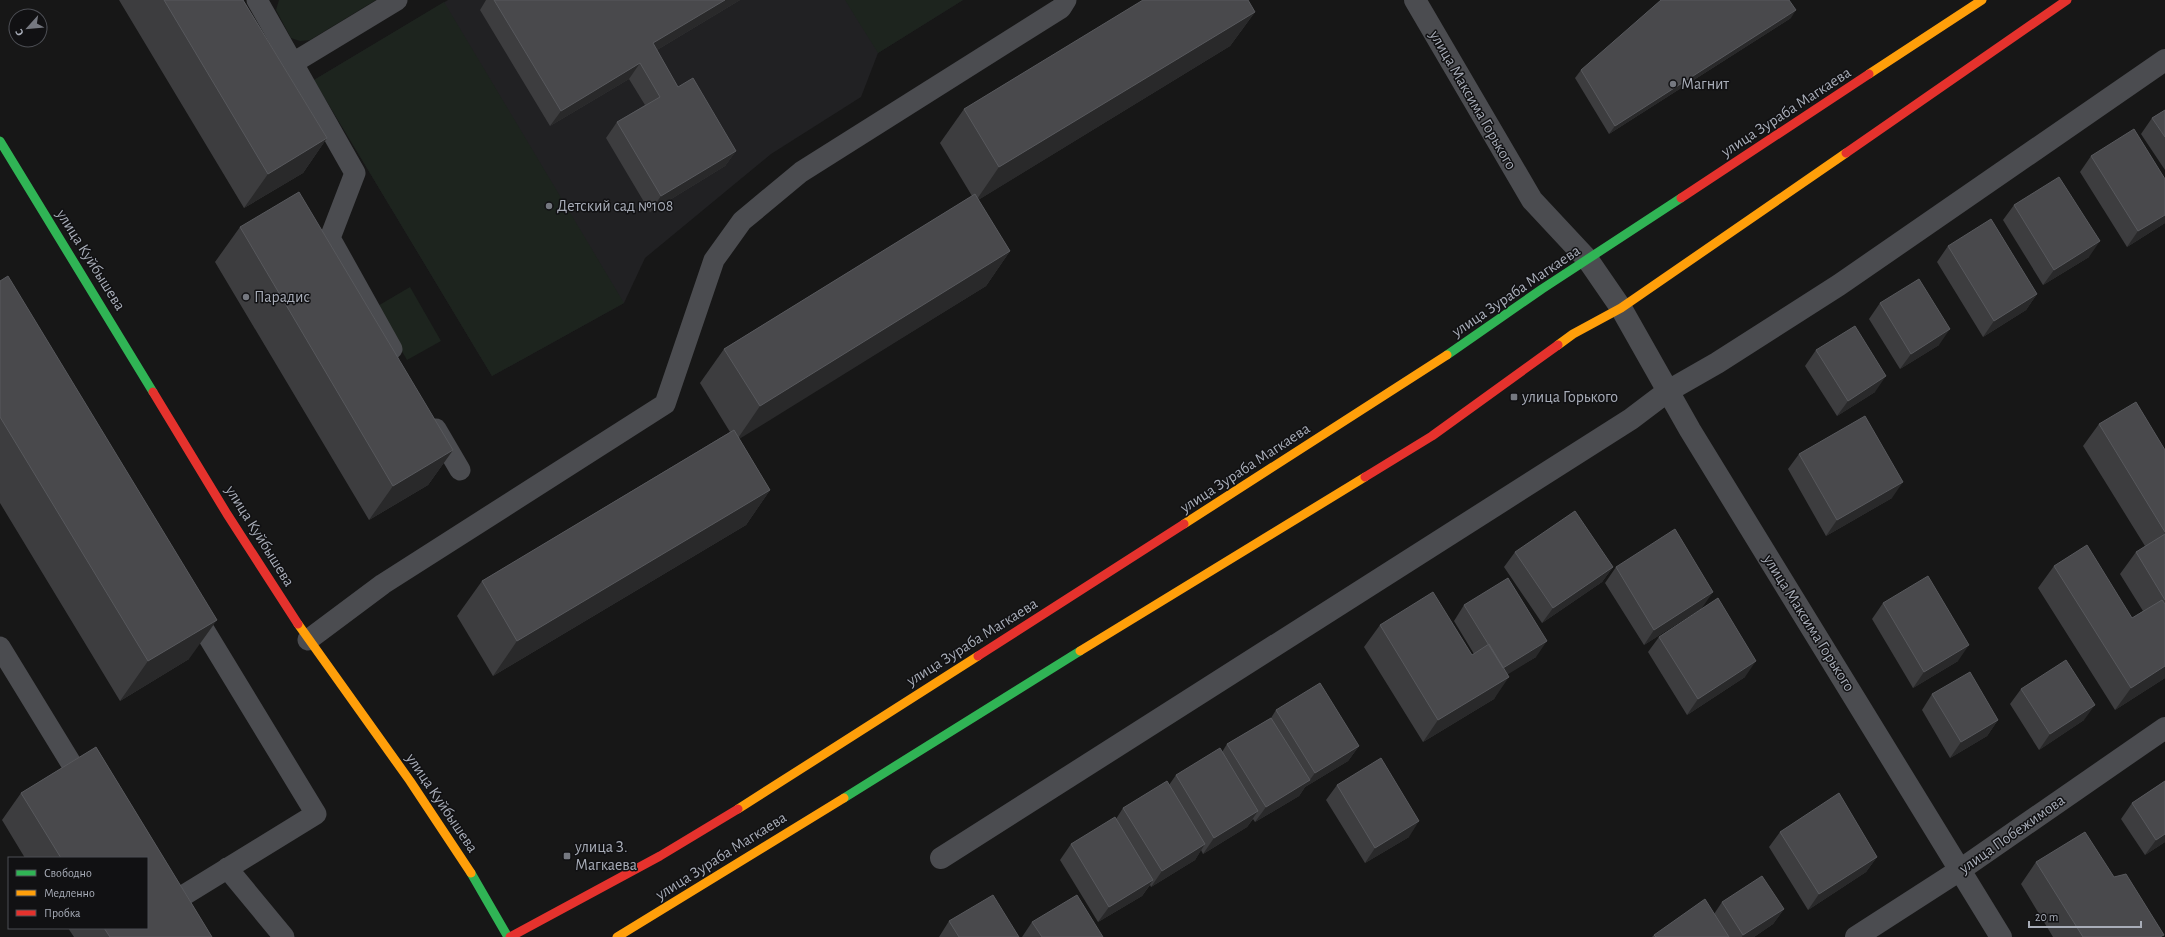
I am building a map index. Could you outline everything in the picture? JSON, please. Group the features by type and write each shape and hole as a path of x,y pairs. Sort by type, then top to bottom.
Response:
{"main road":[{"name":"улица Зураба Магкаева","path":"509,937 660,856 772,788 1431,366 1542,289 1982,0"},
{"name":"улица Зураба Магкаева","path":"617,937 763,849 1055,666 1432,436 1573,334 1621,308 2066,0"},
{"name":"улица Куйбышева","path":"0,141 228,514 308,640 410,780 478,883 509,937"}],"street":[{"name":"улица Максима Горького","path":"1415,0 1532,200 1588,260 1621,308 1668,391 2001,937"},
{"path":"941,858 1624,424 1668,391 1717,363 1839,285 2165,60"},
{"name":"улица Побежимова","path":"1856,937 1960,870 2165,728"}],"lane":[{"path":"257,0 355,173 330,238 402,368"},
{"path":"293,63 397,0"},
{"path":"308,640 383,584 665,404 714,260 742,221 801,172 1061,8 1066,0"},
{"path":"425,409 460,470"},
{"path":"148,885 163,908 316,814 183,596"},
{"path":"0,646 94,801"},
{"path":"227,868 284,937"}],"shaded area":[{"path":"279,0 376,0 310,40 300,41 291,38 276,10"},
{"name":"Детский сад №108","path":"448,0 963,0 878,53 861,97 771,154 645,258 624,303 492,376 314,80"},
{"path":"845,0 963,0 878,53"},
{"path":"444,2 624,303 492,376 314,80"},
{"path":"410,287 441,341 407,360 376,307"}],"building":[{"path":"164,0 243,0 327,138 268,174"},
{"path":"494,0 725,0 653,43 678,87 693,78 736,151 661,196 617,122 660,97 640,63 561,111"},
{"path":"1143,0 1248,0 1255,12 999,167 964,109"},
{"path":"1661,0 1789,0 1796,10 1615,126 1581,70"},
{"path":"2165,110 2165,137 2152,118"},
{"path":"2134,129 2165,179 2165,215 2138,231 2091,156"},
{"path":"2059,177 2100,241 2054,270 2014,205"},
{"path":"299,192 453,450 393,486 240,227"},
{"path":"975,194 1010,251 760,406 724,349"},
{"path":"1991,219 2037,294 1994,321 1948,246"},
{"path":"8,276 217,620 148,661 0,417 0,281"},
{"path":"1919,279 1950,329 1911,354 1880,303"},
{"path":"1855,326 1886,376 1848,401 1816,350"},
{"path":"2136,402 2165,450 2165,532 2099,424"},
{"path":"1865,416 1903,482 1837,520 1799,454"},
{"path":"734,430 770,490 517,641 482,581"},
{"path":"1575,511 1613,567 1553,608 1515,552"},
{"path":"1675,529 1713,592 1654,630 1616,567"},
{"path":"2165,534 2165,600 2136,552"},
{"path":"2087,545 2132,618 2162,600 2165,604 2165,666 2131,688 2054,566"},
{"path":"1928,576 1969,645 1924,672 1883,603"},
{"path":"1508,578 1547,641 1503,668 1464,605"},
{"path":"1433,592 1472,655 1489,644 1509,677 1438,720 1380,625"},
{"path":"1718,598 1756,661 1698,699 1659,637"},
{"path":"2066,660 2095,705 2050,734 2021,689"},
{"path":"1970,672 1998,720 1961,742 1932,694"},
{"path":"1320,683 1359,746 1315,773 1276,710"},
{"path":"1271,718 1310,780 1266,807 1227,744"},
{"path":"96,747 212,937 110,937 105,929 148,929 148,857 60,857 21,793"},
{"path":"1220,748 1258,811 1214,838 1176,775"},
{"path":"1381,758 1419,821 1375,848 1337,785"},
{"path":"1167,781 1205,844 1162,871 1123,808"},
{"path":"2165,781 2165,834 2156,840 2132,803"},
{"path":"1839,793 1877,857 1819,894 1780,832"},
{"path":"1115,817 1153,880 1109,907 1071,844"},
{"path":"2085,832 2114,877 2126,874 2164,935 2160,937 2083,937 2036,862"},
{"path":"1762,876 1784,909 1743,935 1722,902"},
{"path":"993,895 1019,937 959,937 949,921"},
{"path":"1077,895 1103,937 1042,937 1032,922"},
{"path":"1705,899 1729,937 1656,937 1654,935"}],"traffic: fast":[{"path":"0,141 153,392"},
{"path":"1447,355 1542,289 1681,198"},
{"path":"844,798 1080,651"},
{"path":"471,873 508,937"}],"traffic: slow":[{"path":"1869,74 1982,0"},
{"path":"1558,345 1573,334 1621,308 1846,153"},
{"path":"1184,524 1447,355"},
{"path":"1080,651 1365,477"},
{"path":"298,624 410,781 471,873"},
{"path":"738,809 978,656"},
{"path":"617,937 844,798"}],"traffic: jam":[{"path":"1846,153 2067,0"},
{"path":"1681,198 1869,74"},
{"path":"1365,477 1432,436 1558,345"},
{"path":"153,392 227,514 298,624"},
{"path":"978,656 1184,524"},
{"path":"510,937 660,856 738,809"}],"place":[{"name":"Магнит","path":"1673,84"},
{"name":"Детский сад №108","path":"549,206"},
{"name":"Парадис","path":"246,297"},
{"name":"улица Горького","path":"1514,397"},
{"name":"улица З. Магкаева","path":"567,856"}]}
